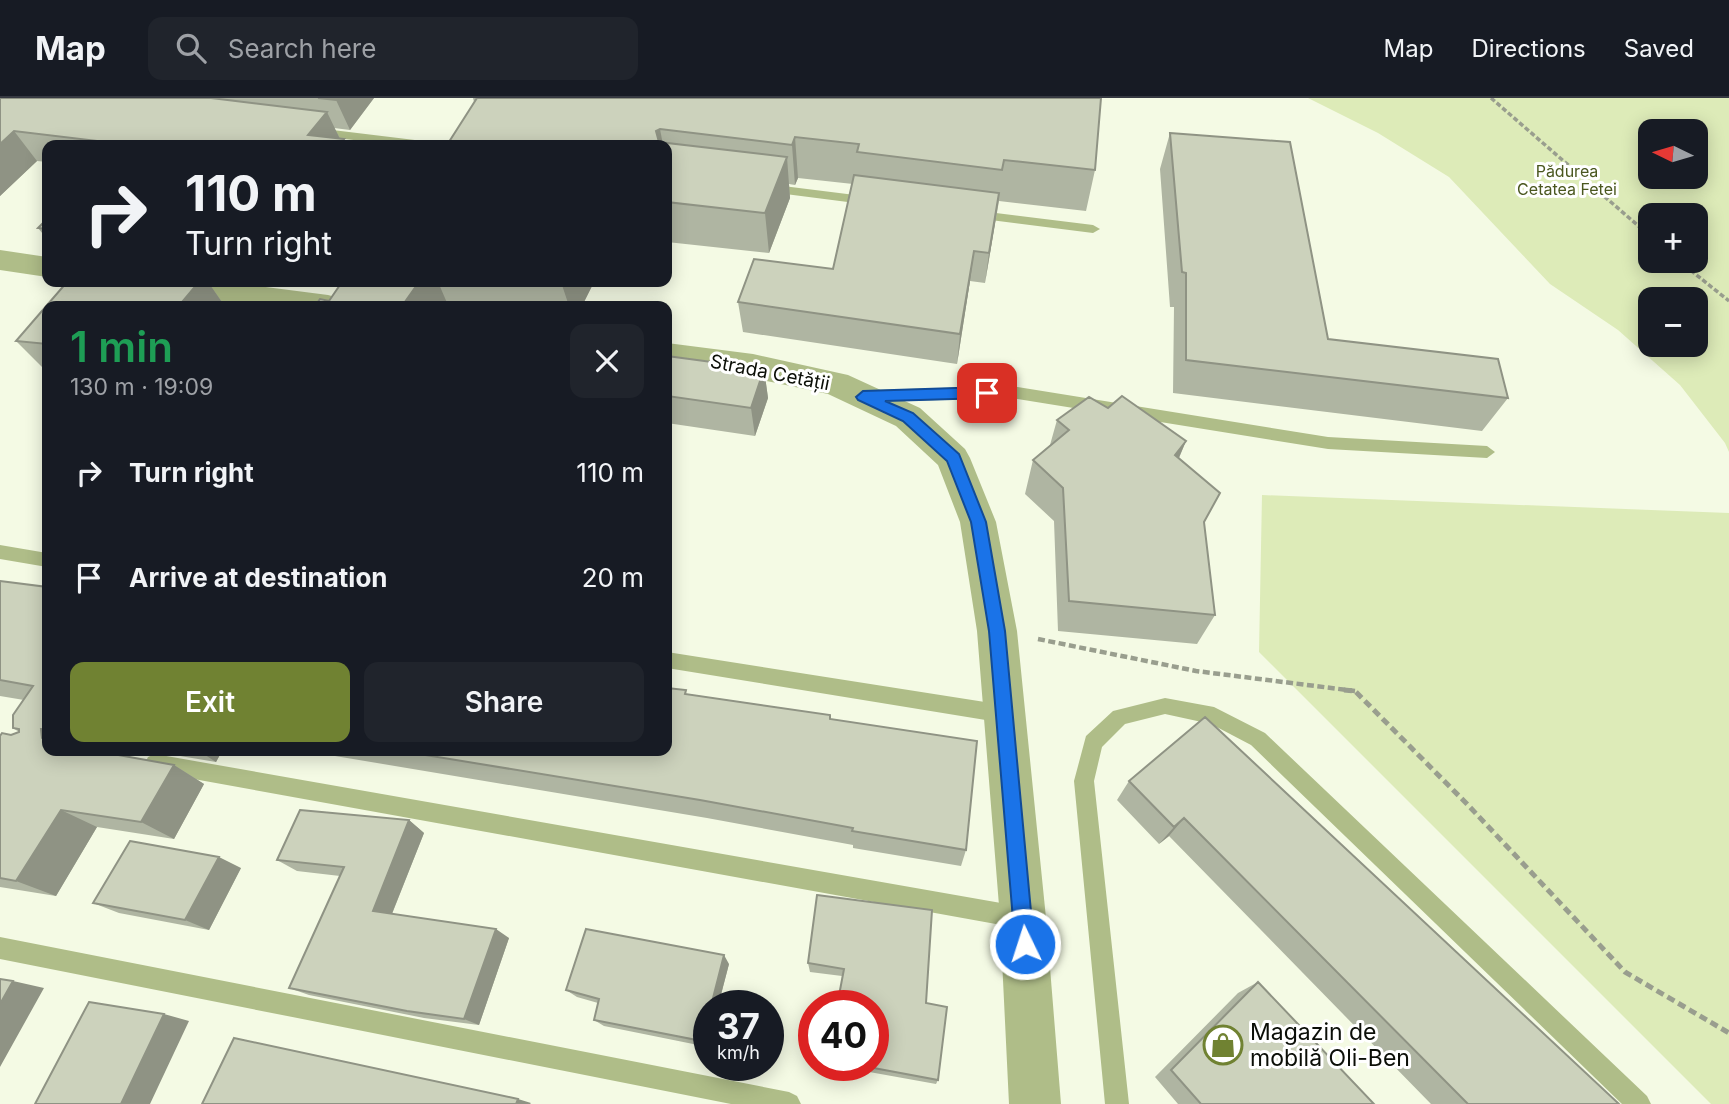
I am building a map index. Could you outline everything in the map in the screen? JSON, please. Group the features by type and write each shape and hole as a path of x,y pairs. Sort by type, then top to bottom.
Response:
{"street":[{"path":"0,260 42,266"},
{"path":"190,287 292,301"},
{"name":"Strada Cetății","path":"672,355 753,366 836,384 908,417 953,458 978,522 997,631 1023,918 1035,1104"}],"lane":[{"path":"300,130 382,140"},
{"path":"749,186 887,204"},
{"path":"956,212 1093,229"},
{"path":"863,397 1012,392 1328,443 1487,452"},
{"path":"0,552 42,559"},
{"path":"672,661 1004,714"},
{"path":"1116,1104 1084,781 1093,742 1120,717 1165,706 1214,716 1258,739 1639,1104"},
{"path":"142,761 1023,918"},
{"path":"0,948 789,1104"}],"path":[{"path":"1491,98 1638,226"},
{"path":"1694,273 1729,301"},
{"path":"997,631 1196,671 1355,691 1467,804 1625,972 1729,1033"}],"green space":[{"name":"Pădurea Cetatea Fetei","path":"1308,98 1729,98 1729,452 1680,385 1648,357 1708,357 1708,287 1638,287 1638,348 1618,330 1550,284 1449,177 1378,133"},
{"path":"1262,495 1729,513 1729,1104 1711,1104 1259,652"}],"building":[{"path":"0,98 211,98 327,112 308,135 344,139 89,140 14,131 0,144"},
{"path":"477,98 1101,98 1095,170 1004,160 1002,170 857,152 859,144 795,137 792,145 660,129 656,131 658,140 450,140"},
{"path":"1170,133 1290,142 1328,339 1498,359 1508,398 1186,360 1186,273 1182,272"},
{"path":"672,144 787,157 765,213 672,203"},
{"path":"854,175 999,193 989,253 974,251 960,334 738,302 754,259 833,269"},
{"path":"63,287 195,287 183,301 51,301"},
{"path":"339,287 415,287 406,301 329,301"},
{"path":"42,311 42,344 16,341"},
{"path":"672,357 764,369 751,408 672,397"},
{"path":"1122,396 1186,441 1175,455 1220,493 1204,522 1215,615 1069,601 1063,488 1033,460 1069,430 1057,420 1089,397 1108,408"},
{"path":"0,581 42,586 42,756 124,756 174,765 141,822 61,810 16,881 0,878 0,736 2,733 11,735 19,732 19,729 13,728 13,715 33,686 0,680"},
{"path":"672,689 686,690 685,694 830,715 830,719 977,741 966,850 852,831 853,828 432,756 672,756"},
{"path":"1205,717 1619,1104 1468,1104 1184,818 1174,827 1129,781"},
{"path":"300,810 409,820 373,911 496,929 464,1019 289,988 344,867 277,860"},
{"path":"130,841 219,857 185,920 93,903"},
{"path":"817,895 932,910 926,1003 947,1007 938,1080 889,1071 889,990 840,990 844,969 808,963"},
{"path":"586,929 724,955 715,990 693,990 693,1039 594,1020 599,999 566,990"},
{"path":"0,979 13,981 0,1004"},
{"path":"1258,982 1374,1104 1201,1104 1171,1070"},
{"path":"89,1002 164,1014 121,1104 35,1104"},
{"path":"234,1038 518,1099 516,1104 202,1104"}],"place":[{"name":"Magazin de mobilă Oli-Ben","path":"1223,1045"}],"route":[{"path":"987,393 863,397 908,417 953,458 978,522 997,631 1025,944"}]}
